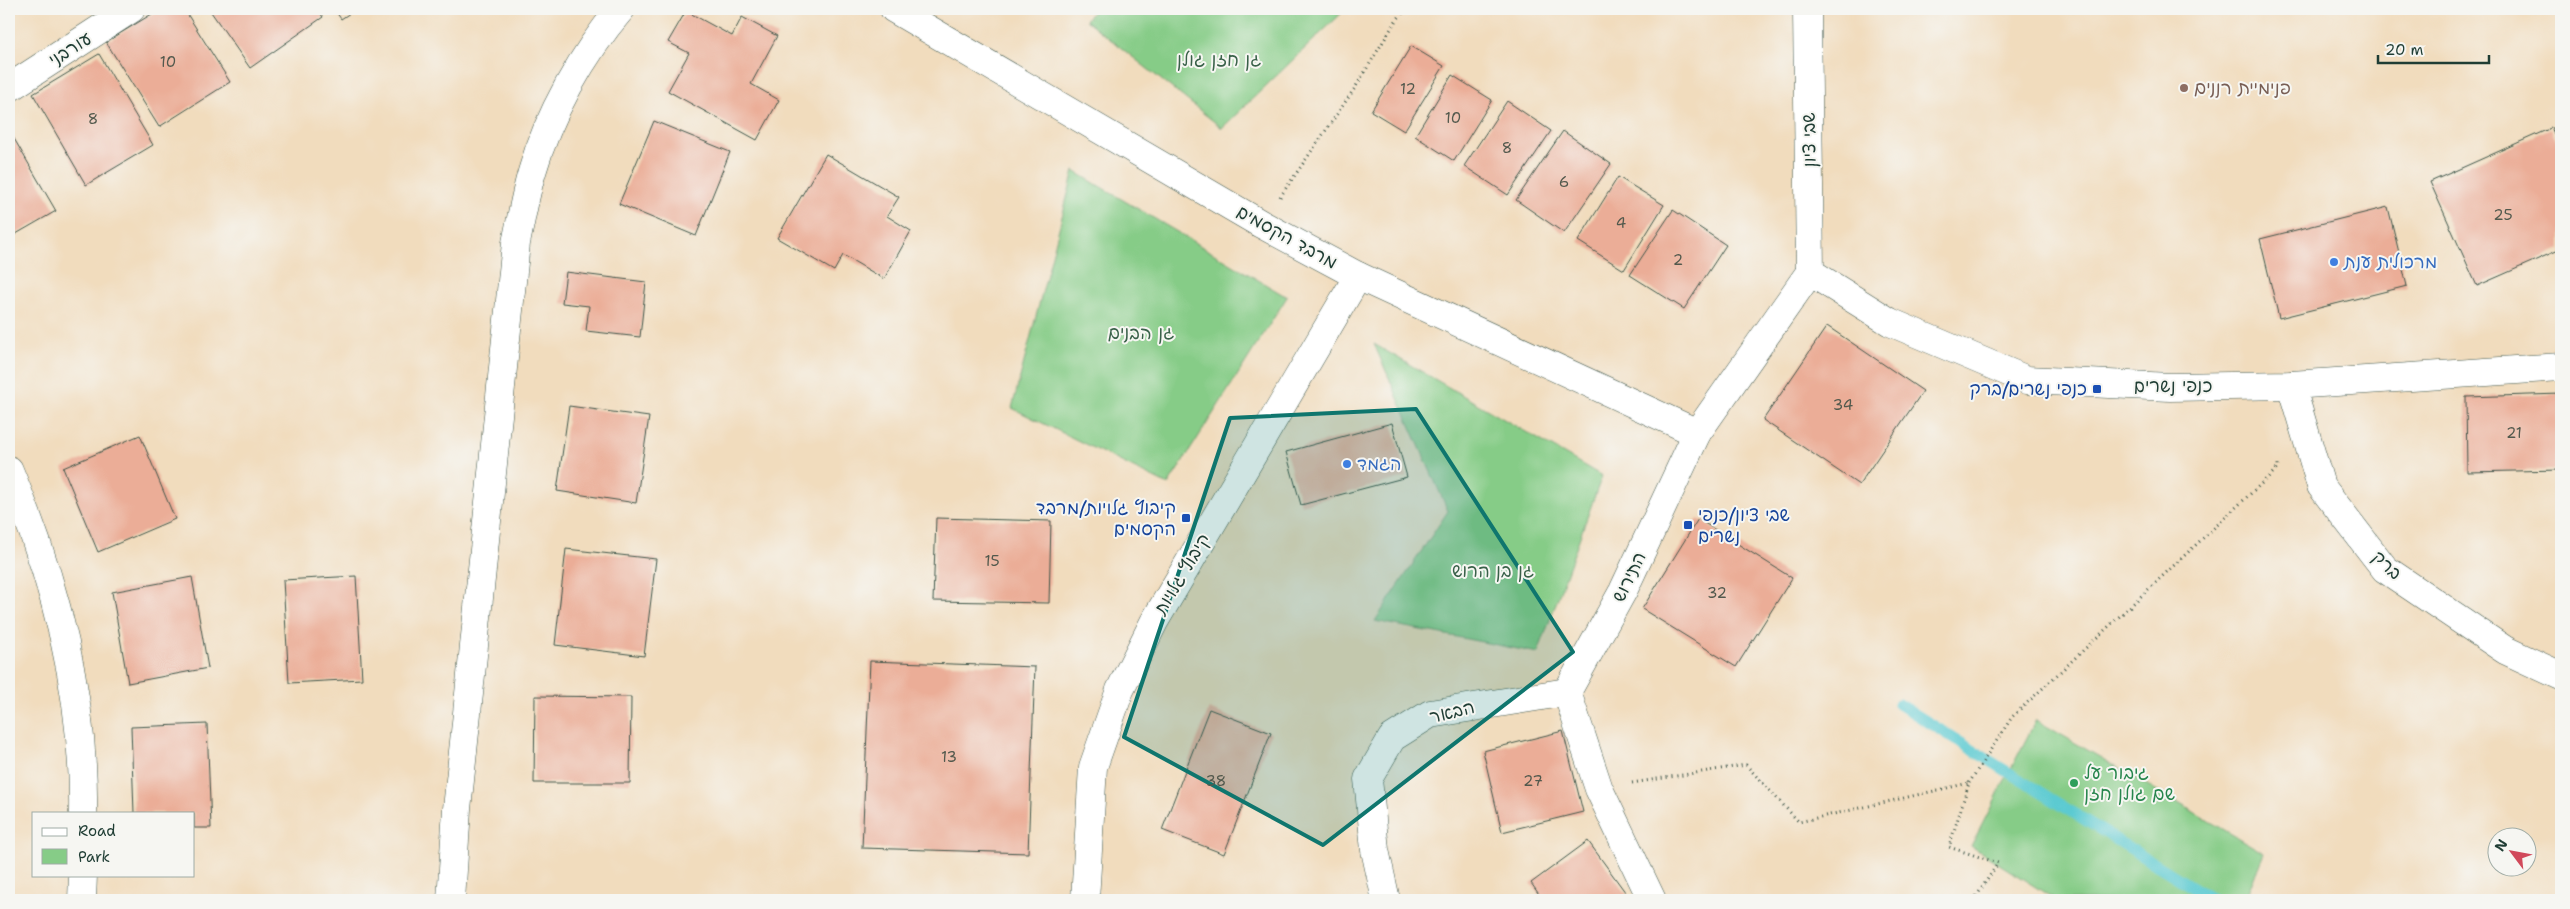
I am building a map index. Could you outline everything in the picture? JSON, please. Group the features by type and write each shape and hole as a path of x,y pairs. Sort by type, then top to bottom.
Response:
{"street":[{"name":"עורבני","path":"9,88 131,9"},
{"path":"451,900 457,809 516,243 532,171 561,99 600,34 620,9"},
{"name":"מרבד הקסמים","path":"894,9 1261,224 1358,276 1697,433"},
{"name":"שבי ציון","path":"1807,9 1810,272"},
{"name":"כנפי נשרים","path":"1810,272 1890,322 2027,380 2162,387 2291,385 2561,367"},
{"name":"התירוש","path":"1568,692 1623,591 1697,433 1810,272"},
{"name":"קיבוץ גלויות","path":"1085,900 1093,768 1120,690 1154,622 1358,276"},
{"name":"ברק","path":"2291,385 2321,486 2386,569 2505,650 2561,676"},
{"path":"9,470 28,515 54,603 77,701 83,812"},
{"path":"1568,692 1599,789 1652,900"},
{"name":"הבאר","path":"1386,900 1375,850 1368,779 1392,738 1430,714 1568,692"},
{"path":"82,900 83,876"}],"path":[{"path":"1261,224 1355,88 1395,22 1406,9"},
{"path":"1974,900 1998,863 1949,847 1968,782 2012,717 2278,468"},
{"path":"1599,789 1746,764 1799,822 1968,782"}],"highlighted area":[{"path":"1416,409 1573,652 1323,845 1124,737 1230,418"}],"green space":[{"name":"גן חזן גולן","path":"1095,9 1346,9 1222,128 1086,20"},
{"name":"גן הבנים","path":"1074,171 1287,297 1168,485 1012,408"},
{"name":"גן בן הרוש","path":"1374,344 1602,476 1538,653 1375,621 1448,511"},
{"name":"גיבור על שם גולן חזן","path":"2036,720 2264,853 2245,900 2056,900 1971,846"}],"building":[{"path":"160,9 184,9 230,82 159,127 106,42"},
{"path":"209,9 317,9 323,17 250,68"},
{"path":"334,9 356,9 341,19"},
{"path":"686,11 732,36 742,17 777,36 751,84 779,100 757,140 668,91 689,53 668,42"},
{"path":"1411,46 1444,66 1404,131 1371,111"},
{"path":"99,54 153,145 86,185 33,94"},
{"path":"1452,75 1492,100 1454,161 1415,136"},
{"path":"1507,101 1551,131 1508,195 1464,166"},
{"path":"654,121 730,152 696,236 619,204"},
{"path":"2551,128 2561,150 2561,249 2477,286 2430,182"},
{"path":"9,130 56,211 9,238"},
{"path":"1563,131 1611,164 1564,233 1516,200"},
{"path":"826,154 899,197 887,216 911,231 884,279 843,255 834,271 777,238"},
{"path":"1618,177 1664,205 1624,270 1578,241"},
{"name":"מרכולית ענת","path":"2388,207 2407,286 2279,318 2260,239"},
{"path":"1673,210 1726,245 1684,309 1630,275"},
{"path":"566,272 646,282 640,337 586,331 589,306 562,303"},
{"path":"1827,326 1923,391 1859,485 1763,420"},
{"path":"2561,394 2561,470 2467,472 2466,397"},
{"path":"569,406 649,417 636,503 557,491"},
{"name":"הגמד","path":"1392,423 1407,477 1301,505 1286,452"},
{"path":"140,435 175,519 98,552 63,468"},
{"path":"936,518 1051,521 1049,603 933,601"},
{"path":"1698,519 1792,578 1736,667 1642,609"},
{"path":"566,549 656,559 644,656 555,645"},
{"path":"356,576 362,679 289,683 283,580"},
{"path":"192,577 208,668 128,683 112,592"},
{"path":"870,661 1035,667 1028,853 862,848"},
{"path":"535,696 631,697 630,783 534,783"},
{"path":"1209,709 1271,733 1224,854 1162,830"},
{"path":"207,724 211,828 195,828 195,812 134,812 131,727"},
{"path":"1563,731 1583,812 1502,832 1483,751"},
{"path":"1588,841 1631,900 1543,900 1531,883"}],"waterway":[{"path":"1899,704 2213,900"}],"place":[{"name":"פנימיית רננים","path":"2184,88"},
{"name":"מרכולית ענת","path":"2334,262"},
{"name":"כנפי נשרים/ברק","path":"2097,389"},
{"name":"הגמד","path":"1347,464"},
{"name":"קיבוץ גלויות/מרבד הקסמים","path":"1186,518"},
{"name":"שבי ציון/כנפי נשרים","path":"1688,525"},
{"name":"גיבור על שם גולן חזן","path":"2074,783"}]}
